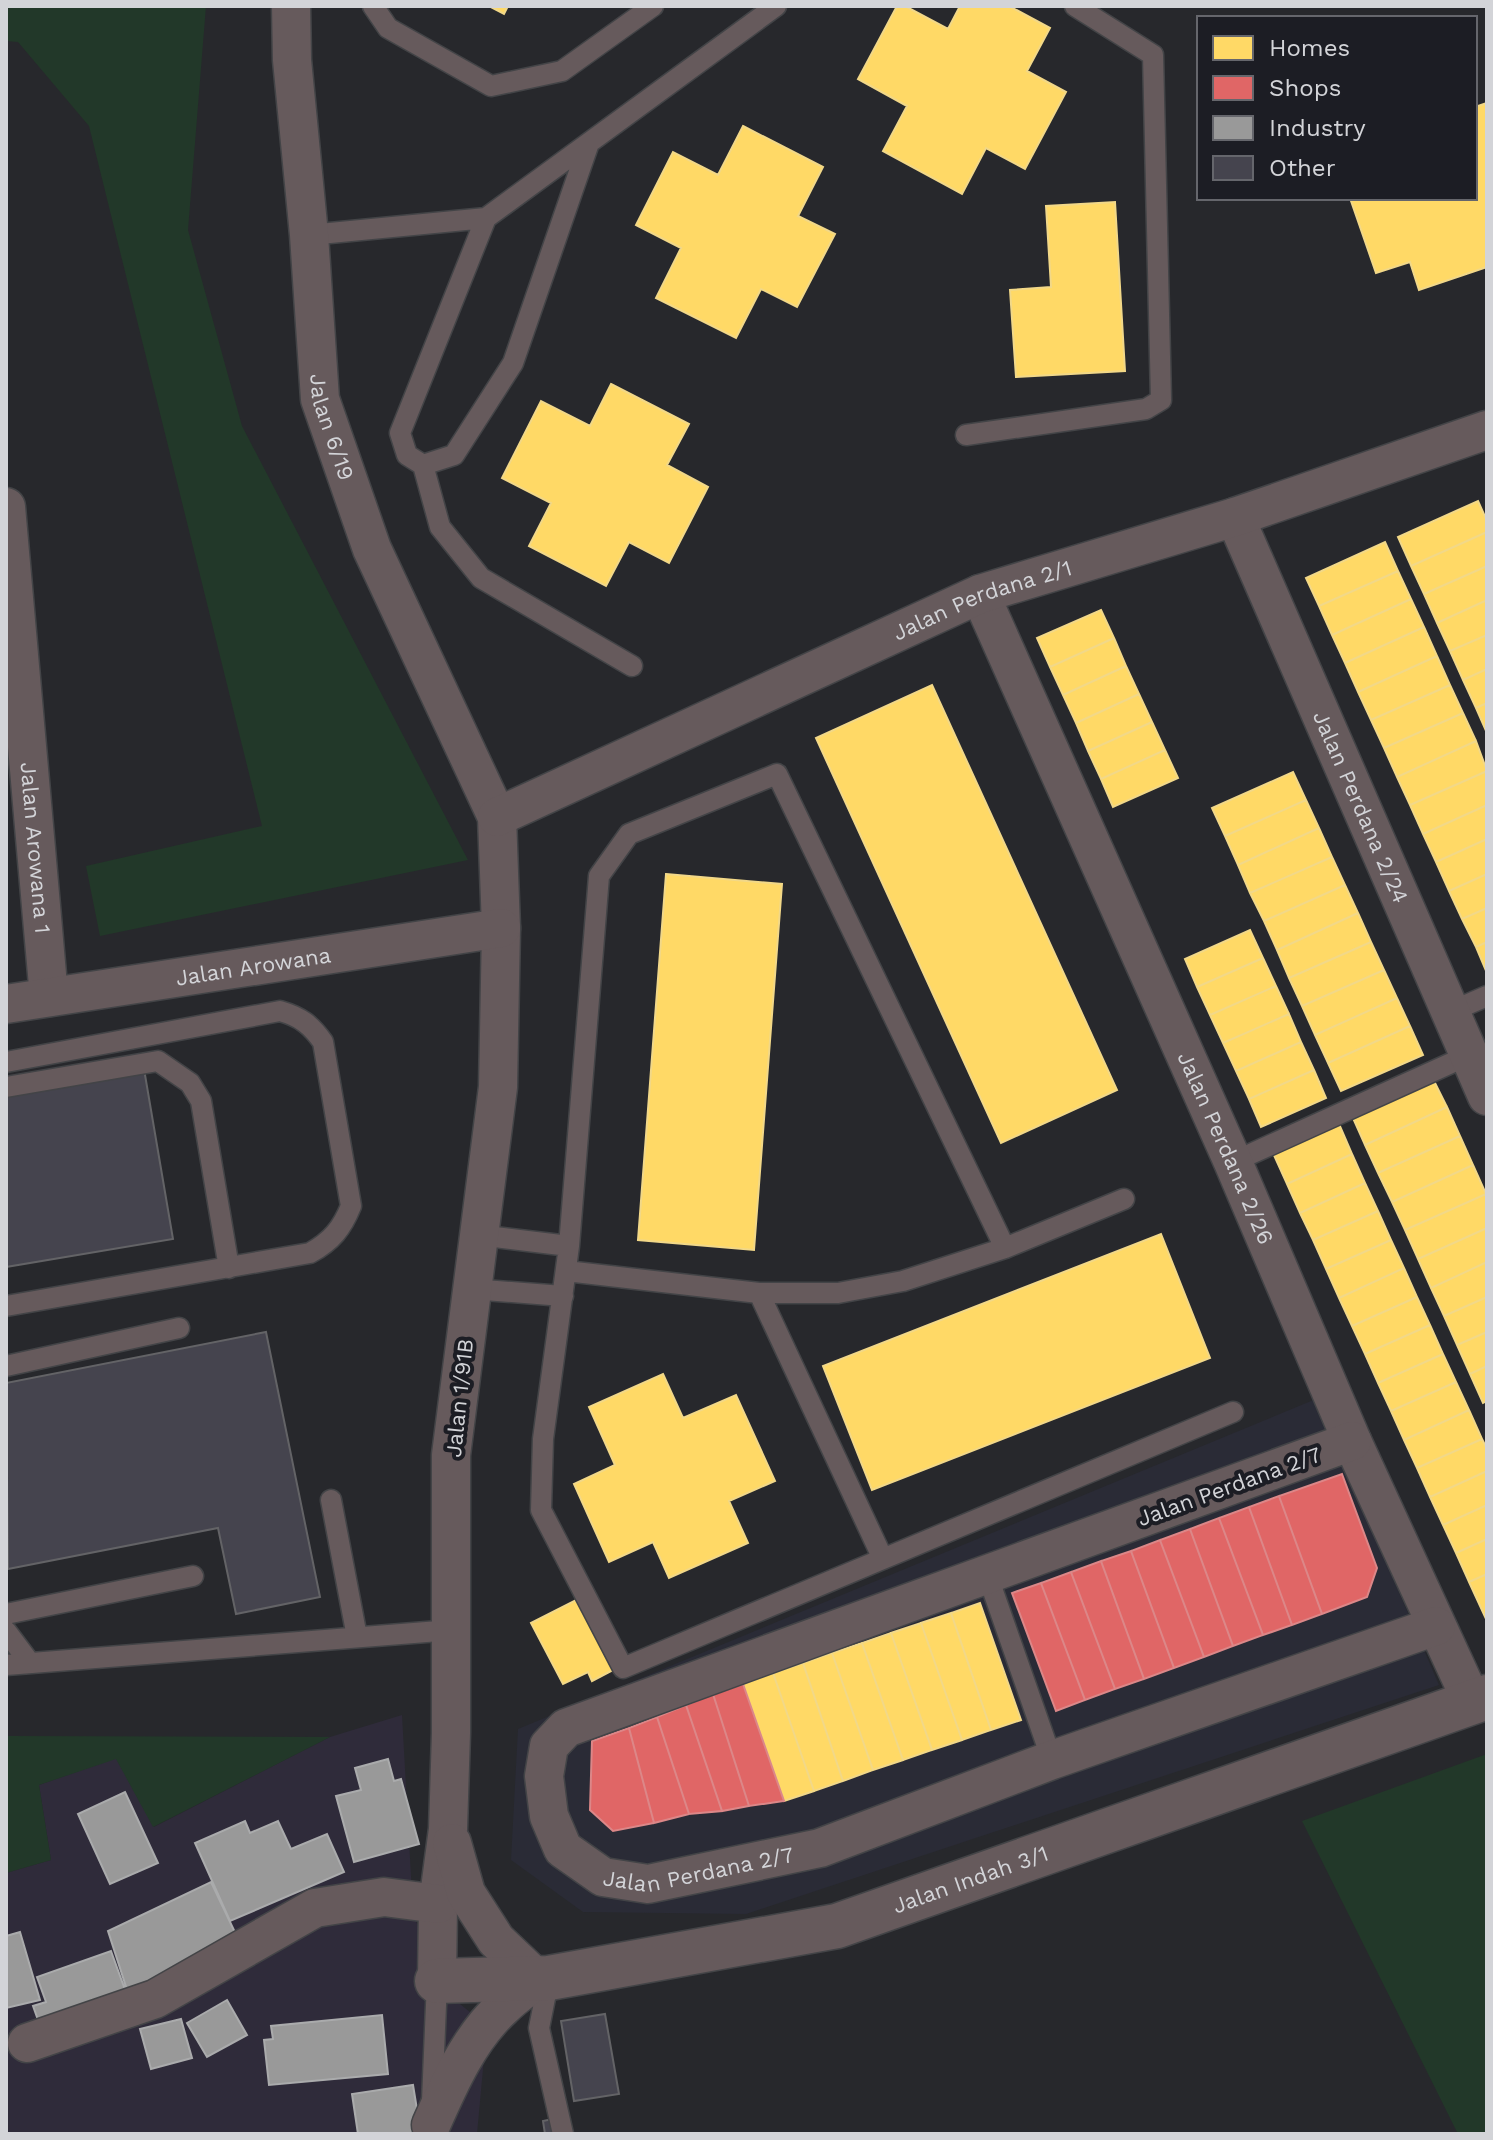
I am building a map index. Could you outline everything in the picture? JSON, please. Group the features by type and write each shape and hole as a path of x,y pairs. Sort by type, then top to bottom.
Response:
{"street":[{"name":"Jalan 6/19","path":"291,6 292,60 309,235 320,399 372,549 497,817"},
{"name":"Jalan Perdana 2/1","path":"497,817 980,594 1235,517 1487,430"},
{"name":"Jalan Arowana 1","path":"6,507 49,997"},
{"name":"Jalan Perdana 2/24","path":"1235,517 1487,1096"},
{"name":"Jalan Perdana 2/26","path":"980,594 1233,1162 1352,1441 1436,1626 1480,1700"},
{"name":"Jalan 1/91B","path":"437,1981 438,1904 448,1829 452,1630 451,1455 498,1087 501,928 497,817"},
{"name":"Jalan Arowana","path":"6,1004 501,928"},
{"name":"Jalan Perdana 2/7","path":"1352,1441 566,1728 549,1746 544,1776 549,1816 563,1849 603,1877 648,1884 820,1848 1052,1760 1436,1626"},
{"name":"Jalan Indah 3/1","path":"437,1981 543,1978 837,1926 1480,1700"},
{"path":"431,2129 450,2082 473,2044 501,2008 543,1978 496,1940 466,1893 448,1829"},
{"path":"27,2043 155,1999 315,1908 384,1897 438,1904"}],"lane":[{"path":"373,6 388,28 491,86 562,71 653,6"},
{"path":"309,235 486,218 776,6"},
{"path":"966,435 1146,409 1161,400 1153,55 1075,6"},
{"path":"423,465 454,455 513,363 589,143"},
{"path":"486,218 400,433 407,455 423,465 440,527 481,578 632,666"},
{"path":"1005,1248 777,774 629,834 599,876 569,1246 543,1439 541,1510 623,1668 1233,1412"},
{"path":"1450,1012 1487,996"},
{"path":"6,1062 280,1011 297,1016 312,1026 323,1042 351,1206 343,1226 328,1243 310,1253 6,1306"},
{"path":"1233,1162 1469,1055"},
{"path":"6,1087 158,1061 190,1083 201,1101 229,1268"},
{"path":"566,1271 759,1293 838,1293 903,1281 1005,1248 1124,1199"},
{"path":"478,1235 569,1246"},
{"path":"471,1289 563,1296"},
{"path":"759,1293 883,1559"},
{"path":"6,1366 179,1328"},
{"path":"331,1500 357,1637"},
{"path":"987,1574 1052,1760"},
{"path":"6,1614 193,1576"},
{"path":"6,1665 452,1630"},
{"path":"6,1631 30,1663"},
{"path":"543,1978 539,2028 563,2134"},
{"path":"431,2129 437,1981"}],"shaded area":[{"path":"1316,1399 1439,1685 746,1914 583,1912 511,1860 518,1729"},
{"path":"402,1715 413,1912 438,1986 487,2026 477,2134 6,2134 6,1873 51,1860 39,1785 116,1758 154,1827 330,1737"}],"green space":[{"path":"6,6 206,6 188,230 242,426 468,860 100,936 86,866 262,826 89,126 18,42 6,41"},
{"path":"6,1736 330,1737 153,1827 116,1759 39,1785 51,1860 6,1873"},
{"path":"1487,1754 1487,2134 1458,2134 1302,1821"}],"building: Homes":[{"path":"489,6 508,6 504,14"},
{"path":"897,6 905,6 948,29 960,6 1009,6 1050,28 1027,71 1066,92 1025,169 986,148 962,194 883,151 907,106 858,79"},
{"path":"1487,103 1487,267 1419,290 1410,262 1376,273 1351,200 1477,200 1477,106"},
{"path":"743,126 823,167 798,216 835,234 797,307 761,289 736,338 656,298 681,248 636,225 673,152 718,175"},
{"path":"1115,202 1125,371 1016,377 1010,290 1051,287 1046,206"},
{"path":"611,384 689,424 667,465 708,487 669,563 629,542 606,586 529,546 551,503 502,478 541,401 590,426"},
{"path":"1478,501 1487,521 1487,532 1411,566 1398,537"},
{"path":"1487,532 1487,566 1424,594 1411,566"},
{"path":"1385,542 1398,571 1319,606 1306,578"},
{"path":"1487,566 1487,600 1437,623 1424,594"},
{"path":"1398,571 1411,599 1332,635 1319,606"},
{"path":"1411,599 1424,627 1345,663 1332,635"},
{"path":"1487,600 1487,635 1450,651 1437,623"},
{"path":"1101,610 1114,638 1050,667 1037,638"},
{"path":"1424,627 1437,656 1358,692 1345,663"},
{"path":"1487,635 1487,669 1463,680 1450,651"},
{"path":"1114,638 1126,666 1063,695 1050,667"},
{"path":"1437,656 1450,685 1371,720 1358,692"},
{"path":"1126,666 1139,694 1076,723 1063,695"},
{"path":"1487,669 1487,703 1476,708 1463,680"},
{"path":"932,685 1117,1090 1001,1143 816,738"},
{"path":"1450,685 1463,713 1384,748 1371,720"},
{"path":"1139,694 1152,722 1088,751 1076,723"},
{"path":"1487,703 1487,733 1476,708"},
{"path":"1463,713 1476,741 1397,777 1384,748"},
{"path":"1152,722 1165,750 1101,779 1088,751"},
{"path":"1476,741 1487,771 1410,805 1397,777"},
{"path":"1165,750 1178,778 1113,807 1101,779"},
{"path":"1487,771 1487,805 1423,834 1410,805"},
{"path":"1293,772 1306,800 1225,836 1212,808"},
{"path":"1306,800 1319,828 1238,865 1225,836"},
{"path":"1487,805 1487,839 1436,862 1423,834"},
{"path":"1319,828 1332,857 1250,893 1238,865"},
{"path":"1487,839 1487,874 1449,891 1436,862"},
{"path":"1332,857 1345,885 1264,921 1250,893"},
{"path":"666,874 782,884 754,1250 638,1240"},
{"path":"1487,874 1487,908 1462,919 1449,891"},
{"path":"1345,885 1358,913 1277,950 1264,921"},
{"path":"1487,908 1487,942 1476,947 1462,919"},
{"path":"1358,913 1371,942 1289,978 1277,950"},
{"path":"1250,930 1263,958 1197,987 1185,959"},
{"path":"1371,942 1384,970 1302,1006 1289,978"},
{"path":"1487,942 1487,973 1476,947"},
{"path":"1263,958 1276,986 1210,1015 1197,987"},
{"path":"1384,970 1397,998 1315,1035 1302,1006"},
{"path":"1276,986 1289,1014 1223,1043 1210,1015"},
{"path":"1397,998 1410,1026 1328,1063 1315,1035"},
{"path":"1289,1014 1301,1042 1236,1071 1223,1043"},
{"path":"1410,1026 1423,1055 1341,1091 1328,1063"},
{"path":"1301,1042 1314,1070 1249,1099 1236,1071"},
{"path":"1314,1070 1326,1098 1261,1127 1249,1099"},
{"path":"1434,1081 1447,1107 1365,1145 1353,1118"},
{"path":"1447,1107 1460,1136 1378,1173 1365,1145"},
{"path":"1339,1124 1352,1154 1287,1184 1273,1153"},
{"path":"1460,1136 1473,1165 1392,1202 1378,1173"},
{"path":"1352,1154 1365,1183 1300,1213 1287,1184"},
{"path":"1473,1165 1486,1194 1405,1230 1392,1202"},
{"path":"1365,1183 1378,1211 1313,1240 1300,1213"},
{"path":"1486,1194 1487,1228 1418,1259 1405,1230"},
{"path":"1378,1211 1391,1240 1326,1269 1313,1240"},
{"path":"1487,1228 1487,1262 1431,1288 1418,1259"},
{"path":"1161,1234 1210,1358 872,1490 823,1366"},
{"path":"1391,1240 1404,1268 1339,1298 1326,1269"},
{"path":"1487,1262 1487,1297 1444,1316 1431,1288"},
{"path":"1404,1268 1417,1297 1352,1326 1339,1298"},
{"path":"1417,1297 1430,1325 1365,1354 1352,1326"},
{"path":"1487,1297 1487,1332 1457,1345 1444,1316"},
{"path":"1430,1325 1443,1354 1378,1383 1365,1354"},
{"path":"1487,1332 1487,1366 1470,1374 1457,1345"},
{"path":"1443,1354 1456,1382 1391,1411 1378,1383"},
{"path":"1487,1366 1487,1401 1483,1403 1470,1374"},
{"path":"663,1374 683,1418 736,1395 775,1481 729,1501 748,1543 669,1578 653,1542 609,1562 574,1484 615,1465 589,1407"},
{"path":"1456,1382 1469,1410 1404,1440 1391,1411"},
{"path":"1469,1410 1482,1439 1417,1468 1404,1440"},
{"path":"1482,1439 1487,1449 1487,1471 1430,1497 1417,1468"},
{"path":"1487,1471 1487,1505 1443,1525 1430,1497"},
{"path":"1487,1505 1487,1539 1456,1553 1443,1525"},
{"path":"1487,1539 1487,1574 1469,1582 1456,1553"},
{"path":"1487,1574 1487,1621 1469,1582"},
{"path":"578,1599 613,1670 592,1681 588,1672 563,1684 531,1623"},
{"path":"980,1603 1021,1720 991,1730 951,1613"},
{"path":"951,1613 991,1730 962,1740 921,1623"},
{"path":"921,1623 962,1740 932,1750 891,1633"},
{"path":"891,1633 932,1750 903,1760 862,1643"},
{"path":"862,1643 903,1760 873,1770 832,1653"},
{"path":"832,1653 873,1770 843,1781 803,1663"},
{"path":"803,1663 843,1781 814,1791 773,1673"},
{"path":"773,1673 814,1791 784,1801 743,1684"}],"building: Shops":[{"path":"1342,1474 1377,1568 1367,1597 1322,1614 1279,1496"},
{"path":"1279,1496 1322,1614 1292,1625 1249,1507"},
{"path":"1249,1507 1292,1625 1263,1635 1219,1518"},
{"path":"1219,1518 1263,1635 1233,1646 1190,1529"},
{"path":"1190,1529 1233,1646 1204,1657 1160,1540"},
{"path":"1160,1540 1204,1657 1174,1668 1131,1551"},
{"path":"1131,1551 1174,1668 1144,1679 1101,1561"},
{"path":"1101,1561 1144,1679 1115,1689 1071,1572"},
{"path":"1071,1572 1115,1689 1085,1700 1041,1583"},
{"path":"1041,1583 1085,1700 1056,1711 1012,1593"},
{"path":"743,1684 784,1801 749,1806 713,1694"},
{"path":"713,1694 749,1806 722,1811 686,1705"},
{"path":"686,1705 722,1811 689,1814 657,1717"},
{"path":"657,1717 689,1814 654,1823 629,1728"},
{"path":"629,1728 654,1823 613,1831 590,1810 592,1741"}],"building: Industry":[{"path":"388,1759 394,1781 401,1779 419,1844 354,1862 336,1796 361,1790 355,1768"},
{"path":"125,1792 158,1863 110,1884 78,1814"},
{"path":"245,1821 250,1833 278,1821 291,1849 327,1834 344,1872 230,1921 195,1843"},
{"path":"211,1882 241,1945 129,1996 108,1931"},
{"path":"20,1932 40,2000 6,2008 6,1936"},
{"path":"111,1951 128,1998 43,2034 33,2006 46,2002 37,1977"},
{"path":"227,2000 247,2035 207,2057 187,2023"},
{"path":"382,2015 388,2074 269,2085 264,2040 273,2039 271,2026"},
{"path":"181,2019 192,2058 151,2069 140,2029"},
{"path":"413,2085 421,2134 358,2134 352,2094"}],"building: Other":[{"path":"144,1069 173,1239 6,1267 6,1092"},
{"path":"266,1332 320,1597 236,1614 218,1528 8,1569 6,1383"},
{"path":"605,2014 619,2094 574,2101 561,2021"},
{"path":"562,2117 565,2134 545,2134 543,2121"}]}
